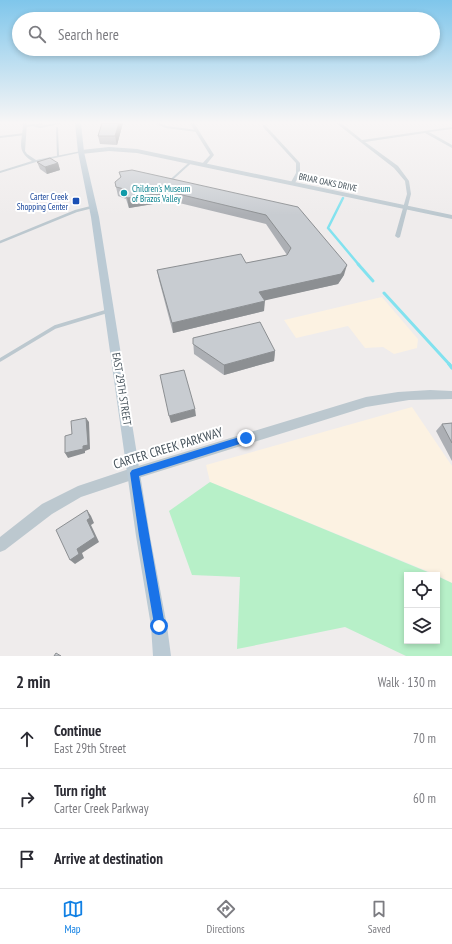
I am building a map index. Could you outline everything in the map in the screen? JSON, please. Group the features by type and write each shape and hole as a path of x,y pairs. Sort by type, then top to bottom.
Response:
{"main road":[{"name":"EAST 29TH STREET","path":"81,154 92,207 109,310 159,626 162,656"}],"street":[{"path":"25,154 35,161"},
{"path":"0,172 35,161 72,154"},
{"name":"BRIAR OAKS DRIVE","path":"145,154 452,217"},
{"path":"203,165 212,155 211,154"},
{"path":"289,154 298,163 298,173 292,184"},
{"path":"378,154 396,167 407,181 409,194 398,236"},
{"name":"CARTER CREEK PARKWAY","path":"0,545 47,509 78,492 135,473 366,402 406,395 452,395"}],"lane":[{"path":"170,181 190,162"},
{"path":"0,242 76,211 92,207"},
{"path":"0,360 55,327 109,310"}],"shaded area":[{"path":"382,297 418,339 417,348 394,354 383,347 365,348 348,326 296,338 284,320"},
{"path":"412,407 452,466 452,583 440,577 440,572 430,572 210,482 206,465"}],"green space":[{"path":"210,482 428,572 404,572 404,644 440,644 440,577 452,583 452,656 406,656 345,627 237,649 240,577 192,575 169,511"}],"building":[{"path":"50,158 58,163 45,167 37,162"},
{"path":"132,170 298,207 347,265 341,274 259,292 265,301 172,323 157,270 241,254 246,263 287,255 291,248 266,215 170,192 127,198 124,189 116,187 115,182 121,177 119,172"},
{"path":"260,322 275,351 224,365 193,344 193,338"},
{"path":"184,370 195,409 169,416 160,375"},
{"path":"86,418 88,445 83,446 83,449 65,453 65,436 72,434 71,421"},
{"path":"452,423 452,443 442,424"},
{"path":"87,510 90,518 87,520 95,537 77,549 79,554 70,560 56,530"},
{"path":"56,653 61,656 54,656"}],"waterway":[{"path":"343,198 328,228 359,265"},
{"path":"358,264 373,281"},
{"path":"384,293 450,365"},
{"path":"449,364 452,368"}],"place":[{"name":"Children's Museum of Brazos Valley","path":"124,193"},
{"name":"Carter Creek Shopping Center","path":"76,201"}],"route":[{"path":"159,626 135,473 246,438"}]}
